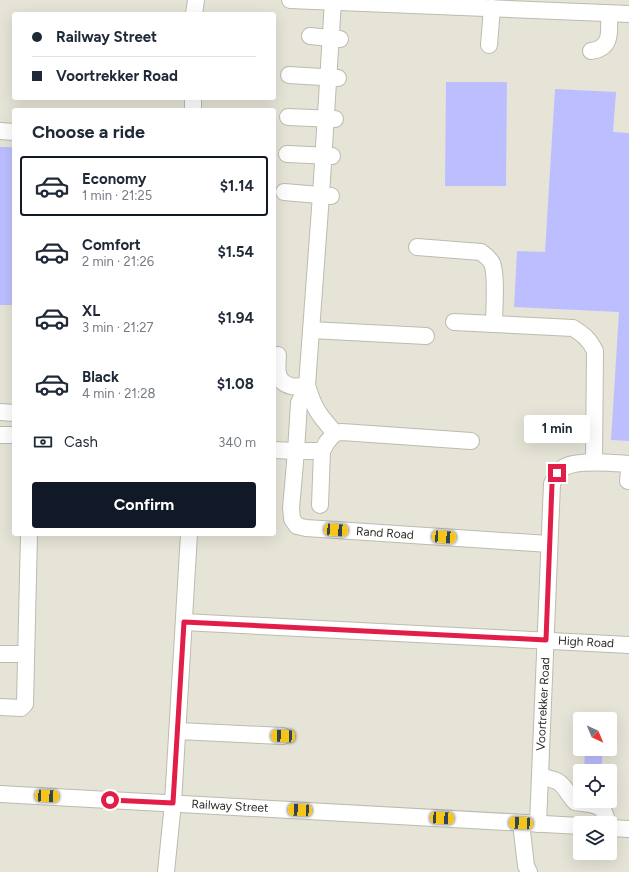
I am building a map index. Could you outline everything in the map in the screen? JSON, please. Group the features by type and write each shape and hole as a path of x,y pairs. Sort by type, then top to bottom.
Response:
{"street":[{"path":"194,12 196,0"},
{"path":"290,0 492,8 541,5 609,14 629,14"},
{"path":"333,1 335,39 323,240 311,330 307,385 311,401 315,409 335,433"},
{"path":"489,45 492,8"},
{"path":"591,51 599,50 605,45 609,36 609,14"},
{"path":"310,36 335,39"},
{"path":"289,75 333,78"},
{"path":"288,117 330,118"},
{"path":"0,132 12,132"},
{"path":"287,154 328,156"},
{"path":"284,192 326,195"},
{"path":"417,247 481,252 488,257 492,264 494,274 494,324"},
{"path":"454,322 572,328 582,333 590,341 595,351 594,462 629,464"},
{"path":"311,330 426,336"},
{"path":"278,355 276,372 282,381 291,386 307,385"},
{"path":"296,451 299,403 307,385"},
{"path":"0,412 12,413"},
{"path":"320,505 322,451 327,442 335,433 342,432 472,441"},
{"path":"0,435 12,435"},
{"path":"276,450 322,451"},
{"name":"Rand Road","path":"296,451 291,508 292,518 297,526 306,528 549,544"},
{"name":"Voortrekker Road","path":"538,824 552,484 557,473 564,467 572,464 594,462"},
{"path":"0,706 21,708 25,704 29,536"},
{"path":"166,872 178,731 189,536"},
{"name":"High Road","path":"184,622 629,645"},
{"path":"0,654 26,654"},
{"path":"178,731 283,736"},
{"path":"540,777 554,779 560,782 573,799"},
{"name":"Railway Street","path":"0,794 573,826"},
{"path":"521,823 526,866 529,872"},
{"path":"617,828 629,829"}],"building":[{"path":"446,82 507,82 506,186 445,186"},
{"path":"555,89 616,92 613,132 629,133 629,441 611,440 619,312 514,307 517,251 545,252"},
{"path":"0,147 12,147 12,305 0,305"},
{"path":"585,756 602,756 602,764 584,764"}],"route":[{"path":"110,800 173,803 184,622 546,640 552,484 557,473"}]}
